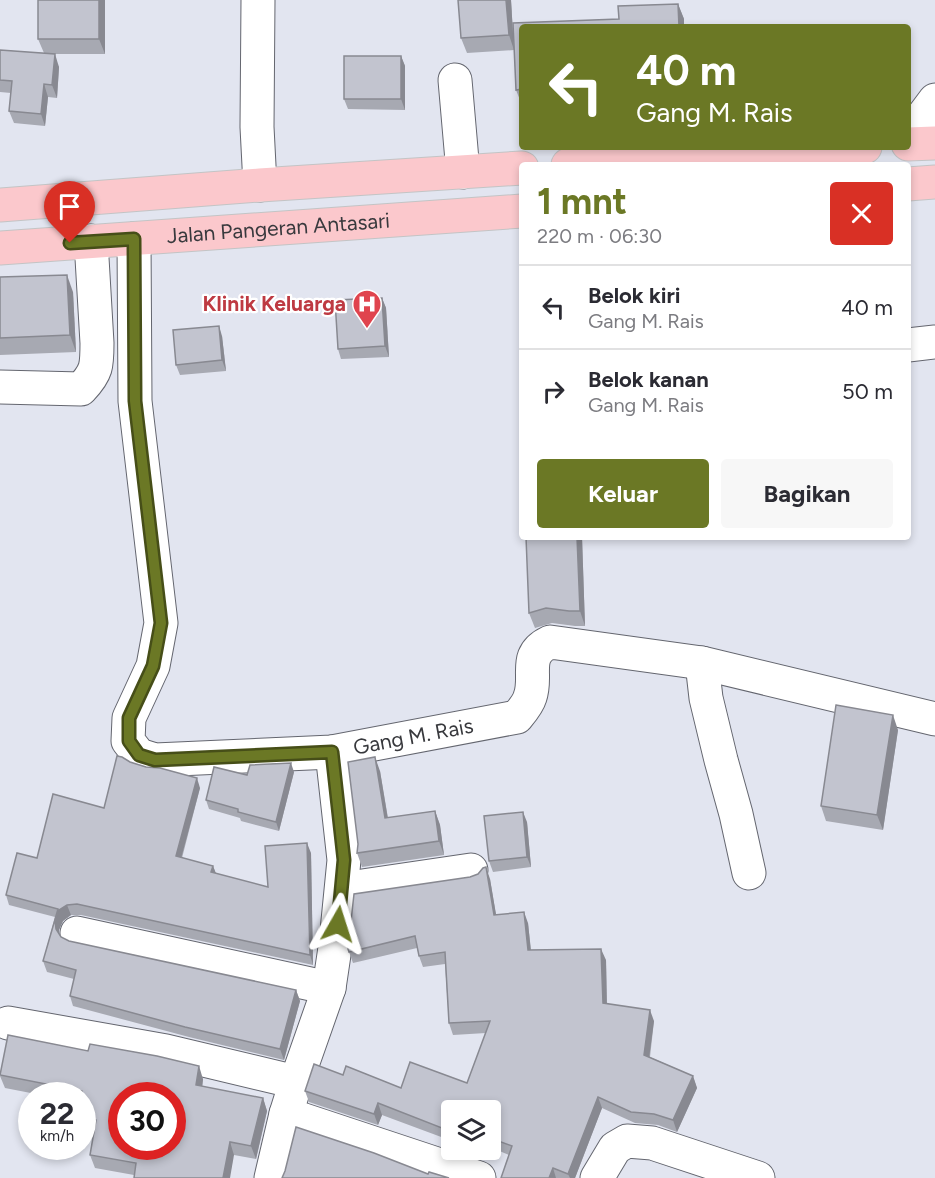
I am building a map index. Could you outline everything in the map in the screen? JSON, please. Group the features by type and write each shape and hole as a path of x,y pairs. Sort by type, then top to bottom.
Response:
{"main road":[{"path":"911,144 935,143"},
{"path":"618,162 816,150"},
{"path":"0,205 519,168"},
{"path":"911,184 935,182"},
{"name":"Jalan Pangeran Antasari","path":"0,248 519,211"}],"street":[{"path":"258,0 257,127 260,185"},
{"path":"455,80 463,172"},
{"path":"911,132 935,100"},
{"name":"Gang M. Rais","path":"134,239 135,401 161,623 153,666 129,718 129,741 139,755 155,760 332,752 517,717 531,695 534,656 542,646 550,642 702,663 935,719"},
{"path":"0,387 81,389 93,375 97,360 97,343 91,241"},
{"path":"911,345 935,342"},
{"path":"702,663 706,698 749,873"},
{"path":"271,1178 286,1114 329,988 336,941 344,860 332,752"},
{"path":"342,889 471,870"},
{"path":"77,933 329,988"},
{"path":"8,1023 166,1051 296,1082"},
{"path":"286,1114 479,1178"},
{"path":"597,1178 615,1148 627,1141 652,1143 758,1178"}],"building":[{"path":"38,0 99,0 99,39 38,39"},
{"path":"458,0 506,0 509,35 461,38"},
{"path":"678,4 679,24 519,24 519,90 516,90 513,23 619,19 618,6"},
{"path":"0,50 55,54 52,85 44,84 41,114 9,111 12,81 0,80"},
{"path":"344,56 401,56 401,99 344,99"},
{"path":"67,275 70,335 0,338 0,277"},
{"path":"382,298 385,346 338,349 335,300"},
{"path":"219,326 222,360 176,365 173,330"},
{"path":"526,540 577,540 580,611 546,608 529,613"},
{"path":"836,705 893,715 877,815 821,806"},
{"path":"117,756 146,767 160,768 197,778 176,856 213,866 211,872 268,887 265,846 307,843 310,955 77,904 67,905 59,910 55,918 58,909 6,895 17,853 37,858 53,794 104,808"},
{"path":"375,757 385,818 435,811 439,841 357,853 358,844 348,762"},
{"path":"291,763 276,822 238,812 238,809 206,800 214,767 247,775 250,765"},
{"path":"523,812 527,857 489,861 484,816"},
{"path":"486,867 494,915 524,912 528,950 601,949 603,1003 650,1010 644,1055 693,1076 673,1120 654,1114 631,1112 598,1097 568,1174 553,1168 549,1178 501,1178 512,1146 501,1142 501,1100 441,1100 441,1128 378,1103 374,1114 305,1091 314,1064 343,1075 346,1066 401,1088 410,1062 467,1083 490,1021 449,1023 445,952 419,956 415,936 349,952 348,949 354,894 470,877 478,874"},
{"path":"55,919 56,929 61,937 69,941 296,990 280,1049 185,1027 70,996 76,970 43,961"},
{"path":"8,1035 88,1051 90,1044 199,1066 196,1085 263,1098 251,1146 230,1142 223,1178 134,1178 136,1163 119,1160 186,1160 186,1082 108,1082 108,1158 96,1156 96,1082 36,1082 0,1075"},
{"path":"296,1127 428,1174 429,1172 449,1178 282,1178"}],"place":[{"name":"Klinik Keluarga","path":"367,330"}],"route":[{"path":"70,243 134,239 135,401 161,623 153,666 129,718 129,741 139,755 155,760 332,752 344,860 338,924"}]}
